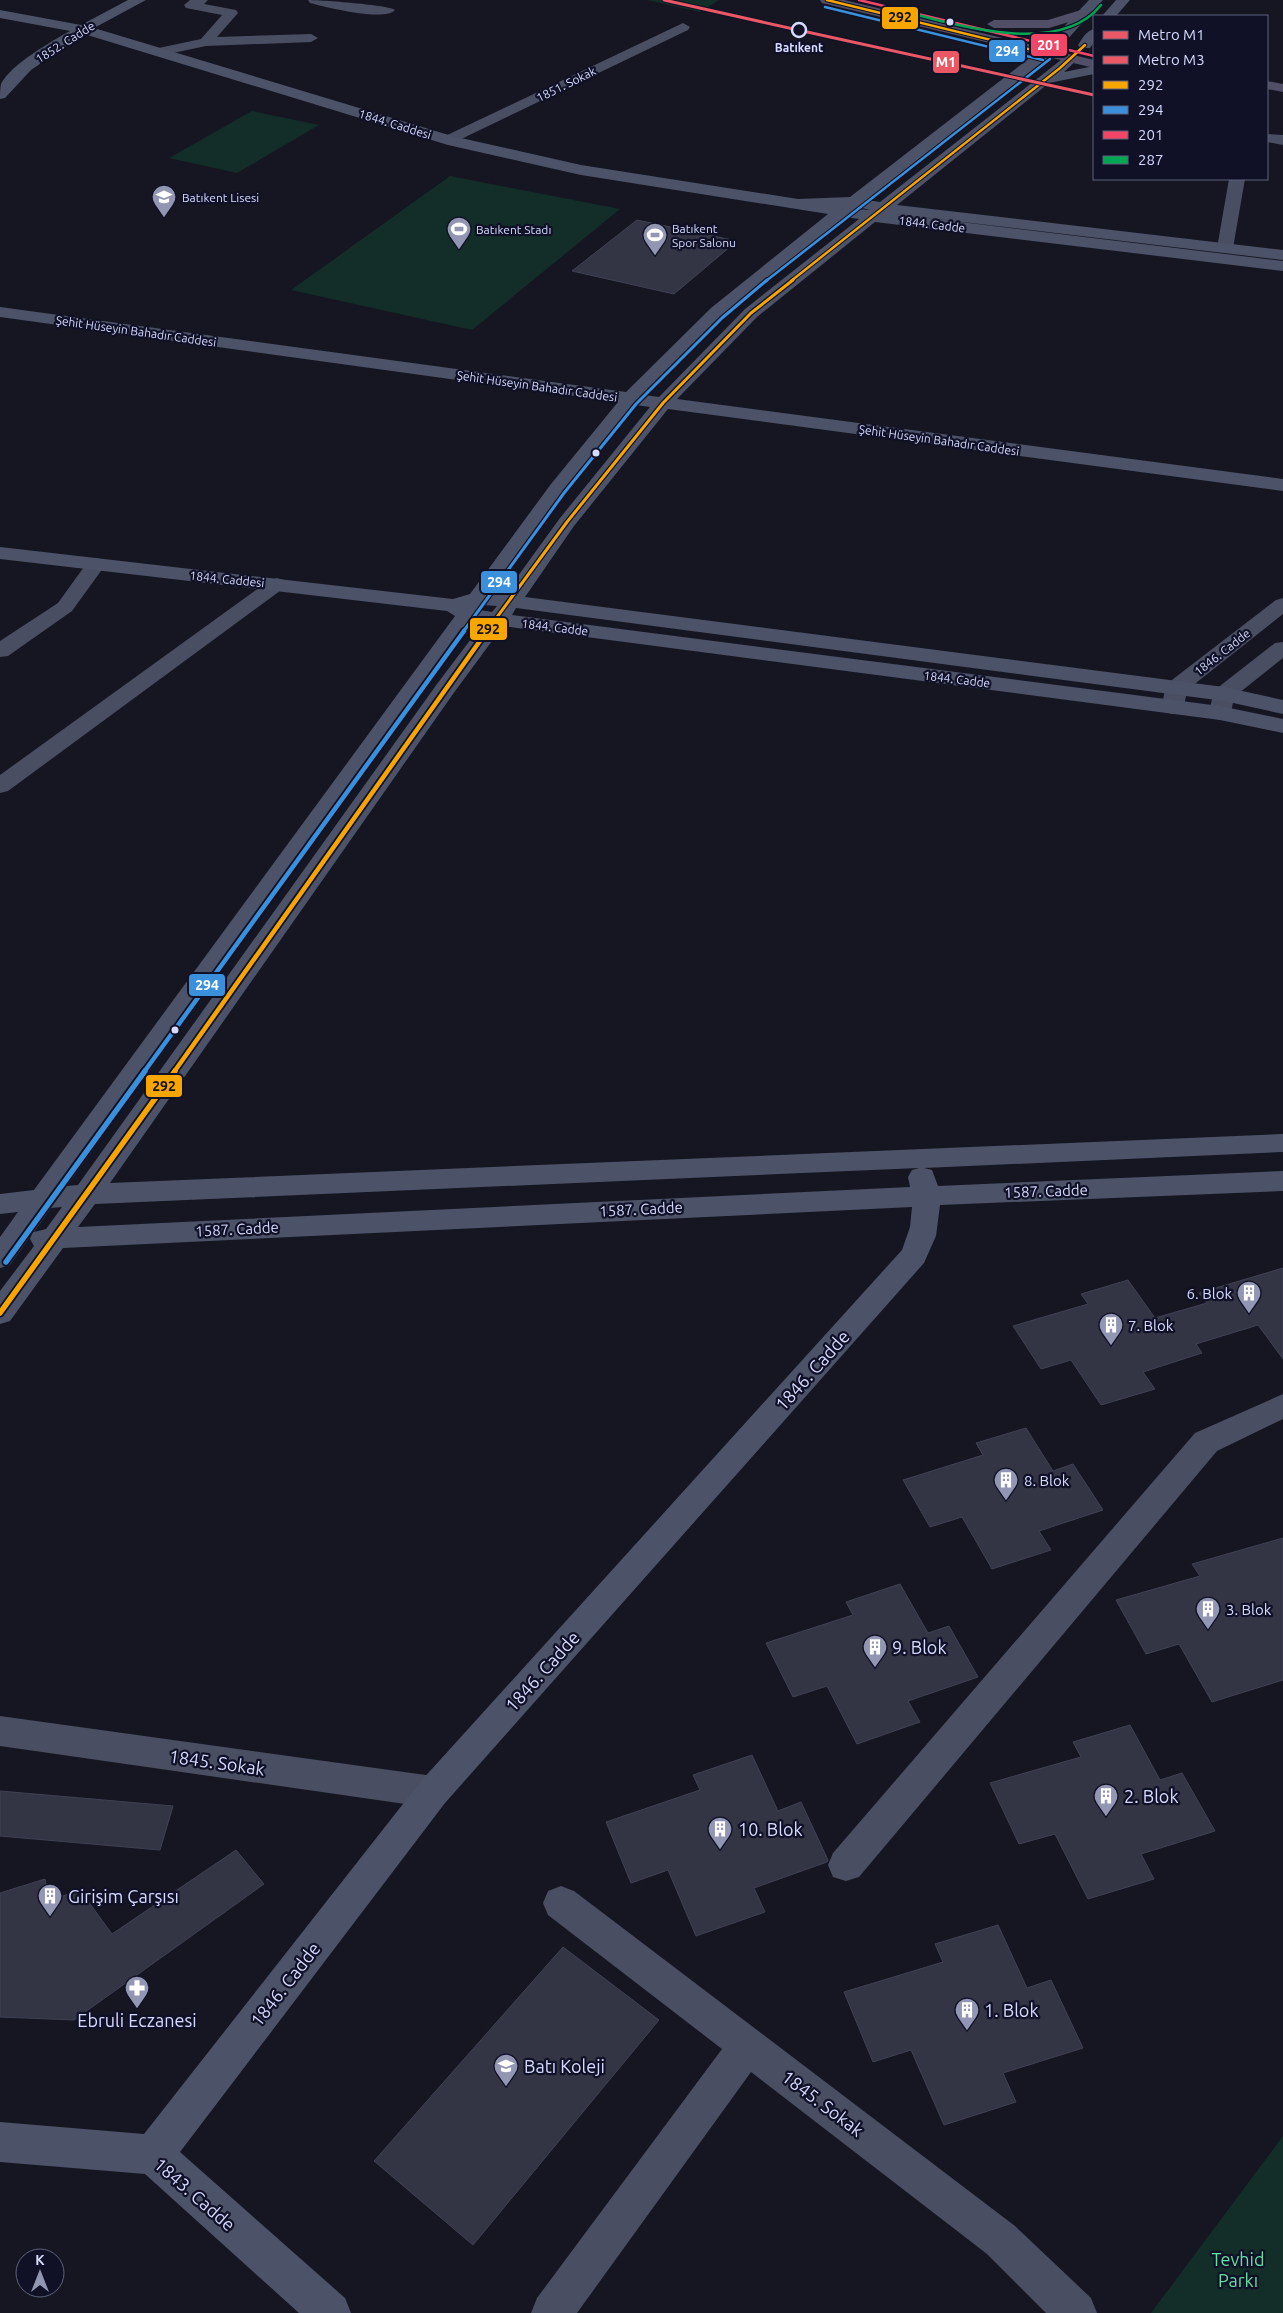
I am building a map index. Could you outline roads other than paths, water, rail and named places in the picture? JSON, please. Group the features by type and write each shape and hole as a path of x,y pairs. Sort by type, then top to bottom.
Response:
{"main road":[{"path":"826,0 1053,46 1089,46"},
{"path":"891,0 994,24 1053,46 1071,59 1093,64"},
{"path":"994,24 1049,24 1084,13"},
{"path":"1071,59 1089,46"},
{"path":"1268,85 1283,88"}],"street":[{"name":"1852. Cadde","path":"45,35 60,25 112,0"},
{"name":"1852. Cadde","path":"0,95 18,72 82,29 139,0"},
{"path":"201,0 190,5 231,13 206,42"},
{"path":"315,0 348,8 388,10"},
{"path":"480,598 558,488 636,392 731,300 1053,46 1096,0"},
{"path":"1110,15 1124,0"},
{"name":"1844. Caddesi","path":"0,14 82,29 448,140 582,170 798,204"},
{"name":"1851. Sokak","path":"448,140 683,27"},
{"path":"159,52 206,42 310,38"},
{"path":"0,1313 567,522 670,396 751,313 1071,59"},
{"path":"1044,81 1093,70"},
{"path":"1268,138 1283,140"},
{"path":"1225,248 1237,180"},
{"name":"1844. Cadde","path":"798,204 848,207 1283,266"},
{"name":"1844. Cadde","path":"878,212 1283,255"},
{"name":"Şehit Hüseyin Bahadır Caddesi","path":"0,298 636,392"},
{"name":"Şehit Hüseyin Bahadır Caddesi","path":"0,312 636,392 1094,443"},
{"name":"Şehit Hüseyin Bahadır Caddesi","path":"670,396 1283,485"},
{"name":"1844. Caddesi","path":"0,553 277,584 460,610"},
{"path":"0,651 65,607 96,564"},
{"path":"0,786 277,584"},
{"name":"1844. Cadde","path":"460,610 480,598 1222,704 1283,708"},
{"name":"1846. Cadde","path":"1175,697 1283,604"},
{"path":"4,1248 43,1198 460,610"},
{"name":"1844. Cadde","path":"460,610 497,619 1175,697"},
{"path":"1222,704 1283,648"},
{"name":"1844. Cadde","path":"1222,704 1283,726"},
{"path":"0,1204 87,1194 1283,1143"},
{"name":"1846. Cadde","path":"153,2155 433,1792 914,1256 926,1226 926,1196 918,1159"},
{"name":"1587. Cadde","path":"4,1248 55,1238 926,1196 1283,1181"},
{"path":"846,1865 1206,1442 1283,1406"},
{"name":"1845. Sokak","path":"0,1731 433,1792"},
{"name":"1845. Sokak","path":"561,1903 1001,2240 1076,2313"},
{"path":"552,2313 748,2046"},
{"name":"1843. Cadde","path":"0,2142 153,2155 330,2313"}],"metro line":[{"name":"M3","path":"664,0 798,30"},
{"name":"M1","path":"798,30 1093,95"}],"place":[{"name":"Batıkent","path":"799,30"},
{"name":"Batıkent Lisesi","path":"164,218"},
{"name":"Batıkent Stadı","path":"459,250"},
{"name":"Batıkent Spor Salonu","path":"655,256"},
{"name":"6. Blok","path":"1249,1314"},
{"name":"7. Blok","path":"1111,1346"},
{"name":"8. Blok","path":"1006,1501"},
{"name":"3. Blok","path":"1208,1630"},
{"name":"9. Blok","path":"875,1668"},
{"name":"2. Blok","path":"1106,1817"},
{"name":"10. Blok","path":"720,1850"},
{"name":"Girişim Çarşısı","path":"50,1917"},
{"name":"Ebruli Eczanesi","path":"137,2009"},
{"name":"1. Blok","path":"967,2031"},
{"name":"Batı Koleji","path":"506,2087"}],"park label":[{"name":"Tevhid Parkı","path":"1238,2269"}]}
